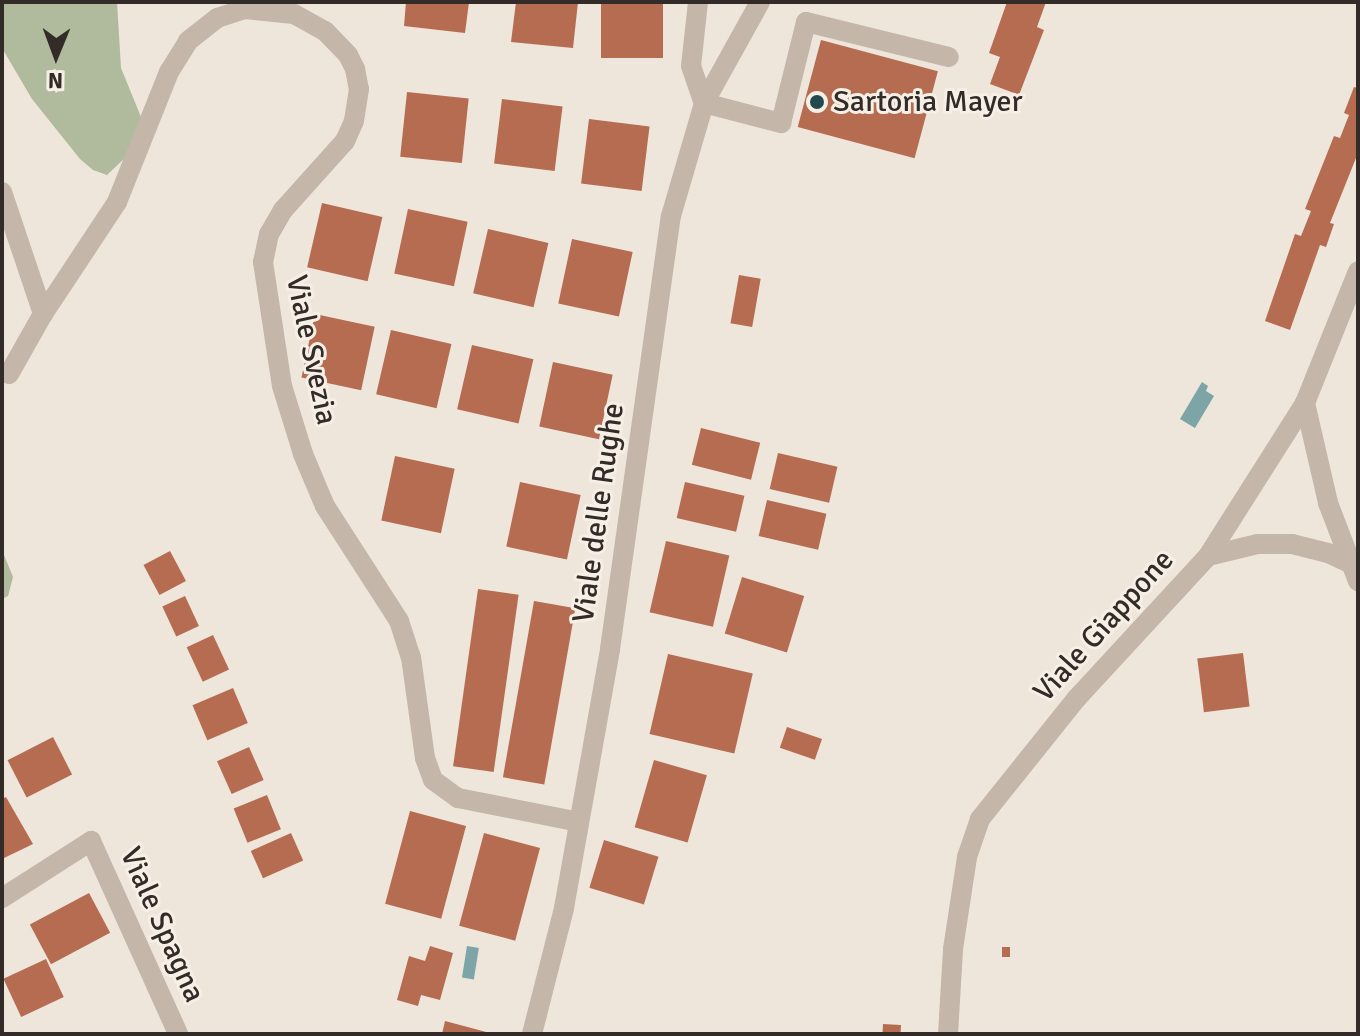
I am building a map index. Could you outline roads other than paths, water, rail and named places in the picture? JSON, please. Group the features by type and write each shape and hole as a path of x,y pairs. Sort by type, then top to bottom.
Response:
{"street":[{"path":"698,2 691,66 704,103 781,123 806,22 949,57"},
{"name":"Viale delle Rughe","path":"532,1034 564,908 610,649 671,216 704,103 760,2"},
{"name":"Viale Svezia","path":"9,374 43,314 117,202 169,72 200,28 230,12 258,8 304,17 325,31 348,55 355,69 359,89 354,121 338,149 278,217 266,244 263,262 282,386 303,454 325,506 399,621 411,657 425,758 433,780 458,798 579,822"},
{"path":"2,192 43,314"},
{"name":"Viale Giappone","path":"948,1034 953,949 967,857 980,819 1077,698 1208,556 1305,403 1358,271"},
{"path":"1305,403 1328,503 1354,572"},
{"path":"1208,556 1258,544 1292,544 1328,553 1354,572"},
{"name":"Viale Spagna","path":"2,898 91,841 178,1034"}],"water":[{"path":"1202,382 1208,386 1206,391 1214,396 1195,428 1180,419"},
{"path":"467,946 479,948 474,979 462,978"}],"place":[{"name":"Sartoria Mayer","path":"817,102"}]}
